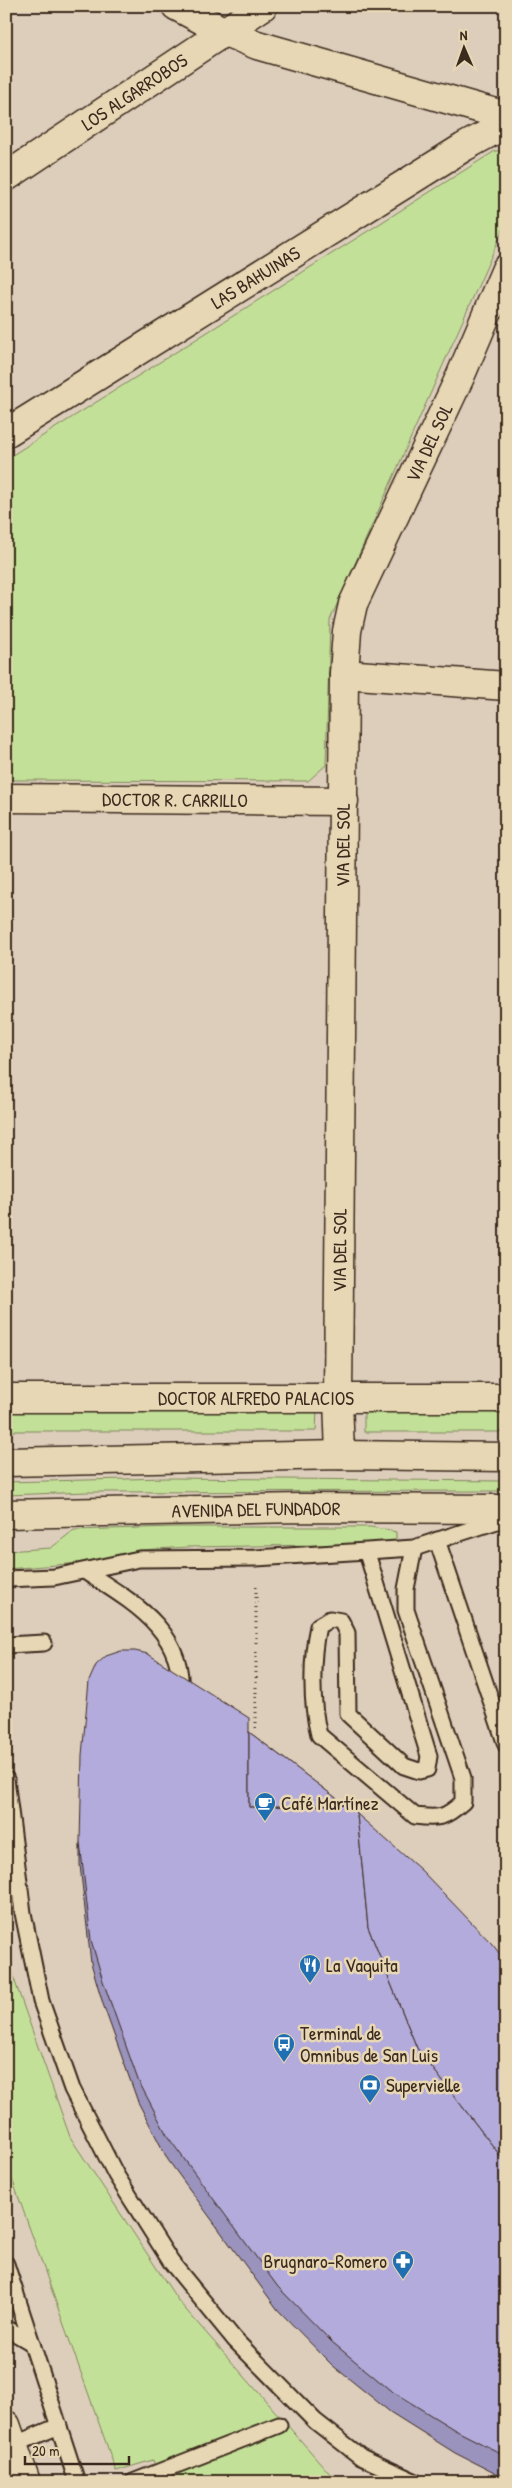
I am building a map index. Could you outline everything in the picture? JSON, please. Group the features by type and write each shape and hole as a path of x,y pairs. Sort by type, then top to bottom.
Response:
{"street":[{"path":"176,6 223,31 257,45 506,116"},
{"name":"LOS ALGARROBOS","path":"6,178 263,6"},
{"name":"LAS BAHUINAS","path":"6,433 464,147 506,124"},
{"name":"VIA DEL SOL","path":"340,1455 338,1399 344,674 347,631 353,604 460,377 506,269"},
{"path":"344,674 506,686"},
{"name":"DOCTOR R. CARRILLO","path":"6,798 344,801"},
{"name":"DOCTOR ALFREDO PALACIOS","path":"6,1398 506,1398"},
{"path":"6,1462 340,1455 506,1457"},
{"name":"AVENIDA DEL FUNDADOR","path":"6,1514 301,1508 506,1509"},
{"path":"10,2435 26,2482"}],"lane":[{"path":"6,1579 54,1577 86,1572 139,1559 256,1558 366,1553 414,1548 506,1518"},
{"path":"437,1540 506,1745"},
{"path":"366,1553 429,1756 427,1768 419,1771 404,1766 348,1714 347,1633 341,1621 330,1619 318,1626 315,1640 314,1716 319,1736 415,1816 433,1818 448,1816 463,1802 463,1778 406,1610 406,1589 414,1548"},
{"path":"86,1572 136,1604 156,1624 173,1647 179,1664 182,1680 180,1697"},
{"path":"6,1645 44,1643"},
{"path":"6,1779 23,1913 41,2001 72,2089 116,2175 171,2262 235,2340 315,2421 361,2457 416,2482"},
{"path":"6,2264 77,2482"},
{"path":"6,2328 32,2343"},
{"path":"133,2482 279,2425"},
{"path":"10,2435 59,2426"}],"path":[{"path":"256,1558 256,1728"}],"green space":[{"path":"495,151 506,151 506,223 330,620 326,765 308,781 6,780 6,459"},
{"path":"317,1409 316,1431 6,1431 6,1410"},
{"path":"364,1411 506,1411 506,1432 364,1432"},
{"path":"166,1478 506,1481 506,1491 88,1492 6,1495 6,1482"},
{"path":"175,1527 371,1527 396,1532 396,1541 385,1544 188,1547 140,1550 81,1563 6,1569 6,1551 51,1548 74,1530"},
{"path":"6,1915 14,1979 70,2137 179,2302 331,2475 346,2482 160,2482 153,2460 116,2471 6,2162"}],"building":[{"path":"121,1651 135,1651 148,1654 249,1718 249,1807 356,1804 368,1927 417,2048 506,2163 506,2456 455,2430 390,2390 332,2342 278,2287 168,2137 138,2080 103,1981 91,1940 80,1842 82,1755 89,1681 96,1665 106,1656"},
{"path":"249,1732 344,1804 249,1807"},
{"path":"357,1814 422,1871 493,1945 506,1962 506,2163 417,2048 368,1927"}],"place":[{"name":"Café Martínez","path":"265,1822"},
{"name":"La Vaquita","path":"310,1984"},
{"name":"Terminal de Omnibus de San Luis","path":"284,2063"},
{"name":"Supervielle","path":"370,2104"},
{"name":"Brugnaro-Romero","path":"403,2280"}]}
